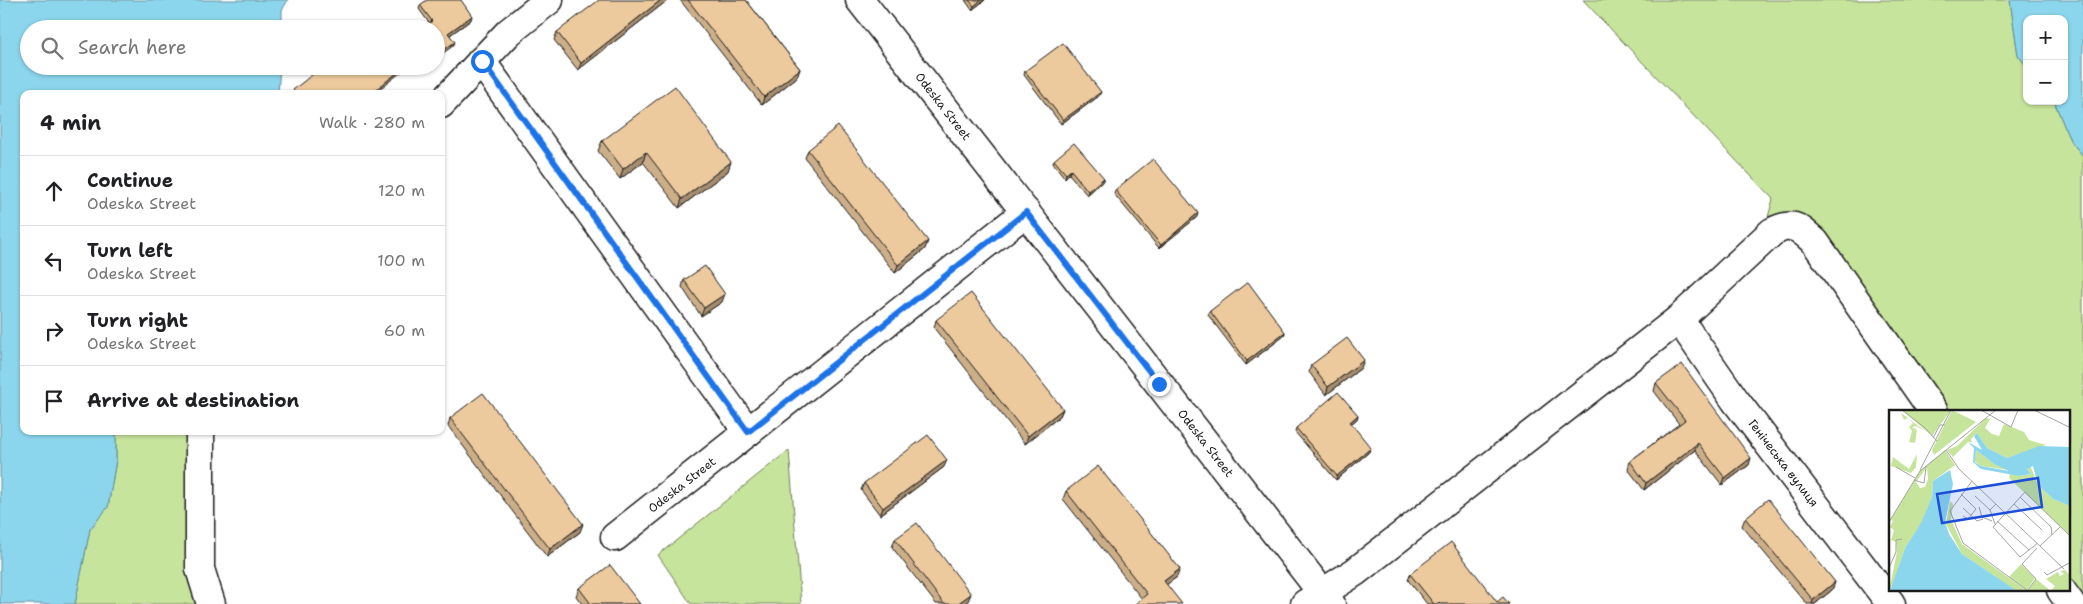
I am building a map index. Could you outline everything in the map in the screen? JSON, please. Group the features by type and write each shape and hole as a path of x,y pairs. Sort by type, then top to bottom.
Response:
{"street":[{"path":"445,100 508,32 549,0"},
{"name":"Odeska Street","path":"860,0 1026,212 1319,600"},
{"path":"482,61 748,432"},
{"name":"Odeska Street","path":"615,537 1026,212"},
{"path":"1319,600 1678,319 1772,232 1785,226 1798,227 1815,242 1933,410"},
{"name":"Генічеська вулиця","path":"1678,319 1735,400 1891,604"},
{"path":"200,435 200,570 211,604"},
{"path":"2062,592 2071,604"}],"green space":[{"path":"1583,0 2010,0 2018,55 2023,62 2023,105 2056,105 2070,140 2083,156 2083,604 2070,586 2070,410 1947,410 1803,216 1784,212 1768,217 1773,199"},
{"path":"116,435 191,435 202,604 75,604 90,529 108,507 116,460"},
{"path":"789,450 801,604 691,604 658,555"}],"water":[{"path":"0,0 288,0 282,10 282,20 20,20 20,75 279,75 278,90 20,90 20,435 116,435 116,460 108,507 90,529 75,604 0,604"},
{"path":"2010,0 2083,0 2083,156 2070,140 2056,105 2068,105 2068,15 2023,15 2023,62 2018,55"}],"building":[{"path":"427,0 461,0 472,16 448,33 455,42 445,49 445,20 431,20 420,5"},
{"path":"599,0 661,0 581,63 557,32"},
{"path":"688,0 746,0 800,69 764,97"},
{"path":"969,0 981,0 974,6"},
{"path":"1063,43 1101,92 1063,120 1025,71"},
{"path":"312,75 394,75 375,90 293,90"},
{"path":"675,86 731,162 682,199 646,152 623,169 602,141"},
{"path":"838,126 928,241 898,265 808,150"},
{"path":"1074,143 1104,178 1088,191 1071,170 1066,174 1054,160"},
{"path":"1153,159 1198,213 1161,245 1115,190"},
{"path":"705,266 725,294 704,308 684,280"},
{"path":"1248,282 1285,332 1247,361 1210,311"},
{"path":"971,293 1063,409 1028,436 936,320"},
{"path":"1347,338 1364,360 1328,387 1311,365"},
{"path":"1682,364 1751,458 1725,478 1698,443 1646,483 1630,461 1685,420 1656,383"},
{"path":"1338,392 1358,415 1350,422 1371,448 1337,476 1296,428"},
{"path":"483,393 583,524 550,549 450,418"},
{"path":"928,435 947,460 883,508 864,483"},
{"path":"1098,466 1180,569 1164,581 1182,604 1135,604 1147,594 1066,491"},
{"path":"1768,499 1835,582 1813,600 1745,518"},
{"path":"917,523 971,594 957,604 944,604 895,539"},
{"path":"1451,542 1497,602 1503,597 1509,604 1441,604 1439,602 1434,604 1410,574"},
{"path":"610,565 640,604 591,604 579,588"}],"route":[{"path":"482,61 748,432 1026,212 1159,384"}]}
